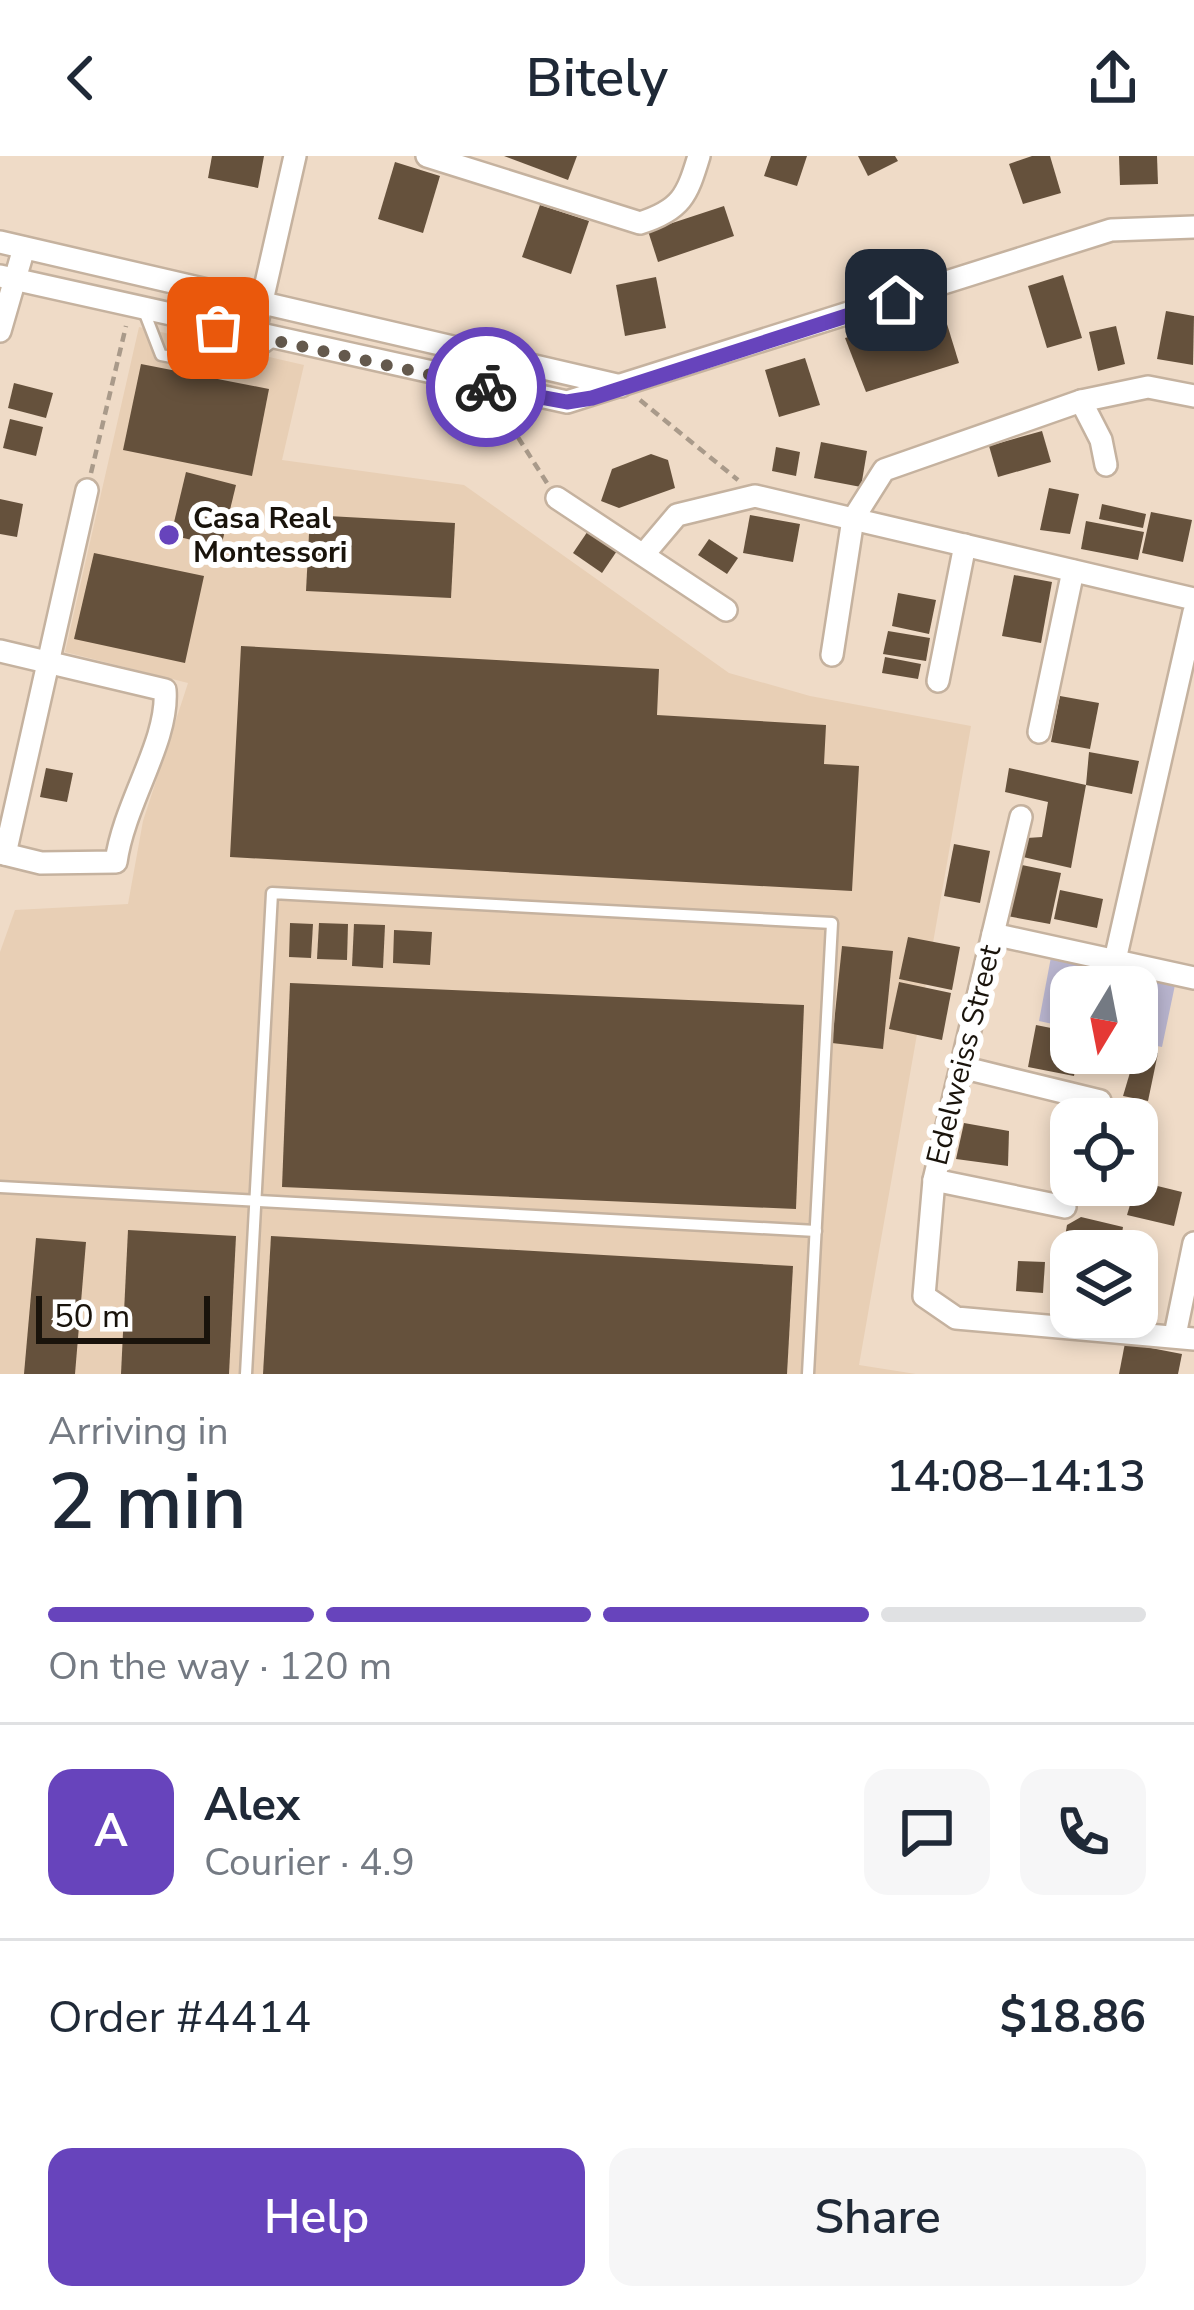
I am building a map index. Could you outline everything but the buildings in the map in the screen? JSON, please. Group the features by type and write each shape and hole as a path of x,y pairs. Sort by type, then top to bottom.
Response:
{"street":[{"path":"265,338 262,303 296,156"},
{"path":"428,156 640,223 671,213 686,200 700,156"},
{"path":"9,278 567,402 1111,230 1194,227"},
{"path":"0,242 621,386"},
{"path":"0,331 9,278 24,248"},
{"path":"832,655 854,519 884,470 1081,401 1148,387 1194,396"},
{"path":"1081,401 1101,440 1106,465"},
{"path":"0,651 48,662 165,690 167,716 122,820 116,862 41,862 2,854 48,662 87,490"},
{"path":"644,554 677,515 755,496 1194,599"},
{"path":"557,498 726,610"},
{"path":"938,681 965,545"},
{"path":"1040,732 1073,571"},
{"path":"1114,960 1194,612"},
{"name":"Edelweiss Street","path":"1021,817 934,1180 924,1295 956,1318 1184,1337"},
{"path":"993,934 1194,978"},
{"path":"961,1067 1088,1098"},
{"path":"934,1180 1065,1208"},
{"path":"1184,1337 1194,1243"}],"lane":[{"path":"137,309 161,355 236,369 265,338"},
{"path":"246,1374 272,893 832,923 808,1374"},
{"path":"0,1187 816,1231"}],"path":[{"path":"87,490 137,309"},
{"path":"621,386 755,496"},
{"path":"486,387 557,498"}],"shaded area":[{"path":"139,327 304,365 282,460 464,485 729,673 810,696 971,726 859,1365 916,1374 0,1374 0,952 15,910 128,904 143,821 188,683 65,652"},
{"path":"1051,957 1091,966 1050,966 1050,1023 1039,1021"},
{"path":"1158,981 1175,985 1162,1047 1158,1046"}],"way so far":[{"path":"218,328 486,387"}],"place":[{"name":"Casa Real Montessori","path":"169,535"}],"route":[{"path":"486,387 567,402 592,398 896,300"}]}
